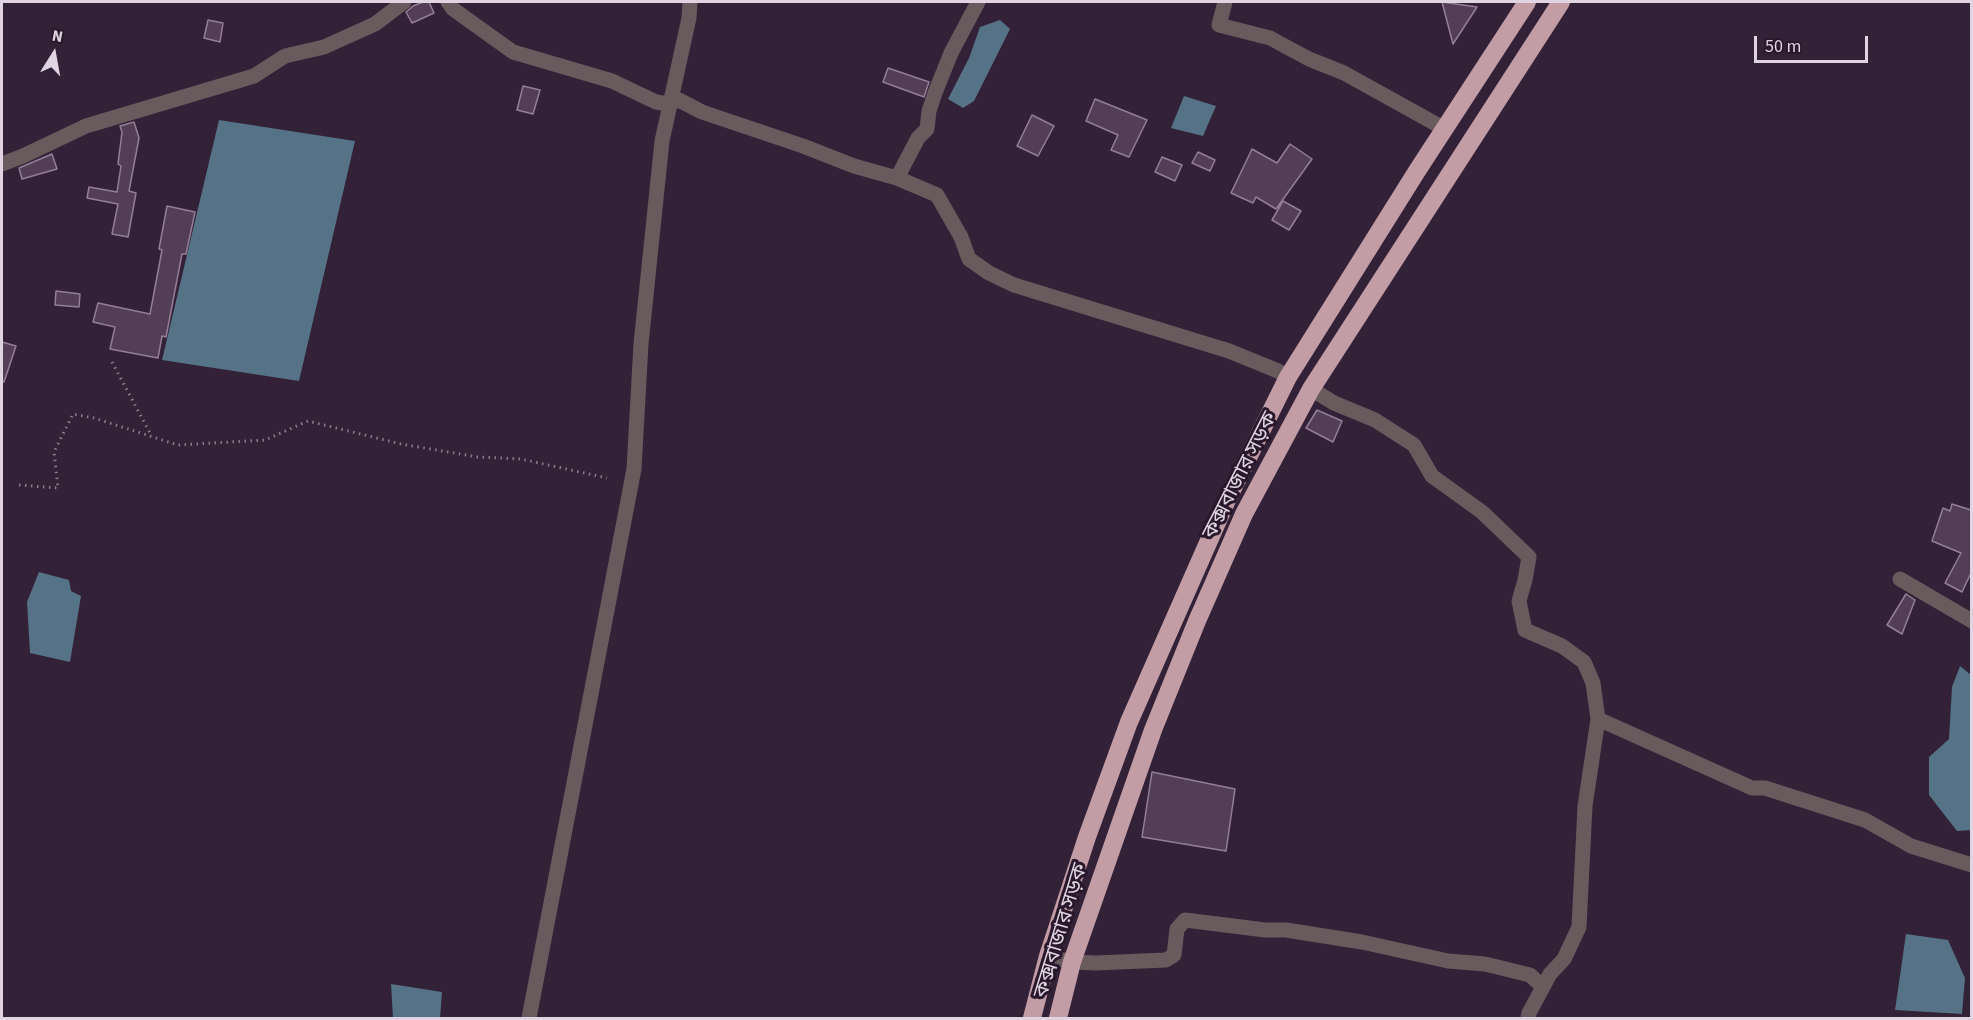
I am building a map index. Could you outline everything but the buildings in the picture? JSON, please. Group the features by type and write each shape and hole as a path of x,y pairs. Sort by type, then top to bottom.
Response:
{"highway":[{"name":"কক্সবাজার সড়ক","path":"1032,1018 1048,956 1087,837 1130,722 1176,612 1226,502 1288,377 1417,171 1527,2"},
{"name":"কক্সবাজার সড়ক","path":"1059,1018 1072,962 1153,730 1244,514 1311,389 1561,2"}],"street":[{"path":"2,164 86,126 254,76 285,56 345,39 375,24 404,2"},
{"path":"448,2 453,9 513,52 612,81 656,102 669,104 680,100 702,112 854,166 897,178 937,195 961,237 969,259 989,273 1014,285 1229,351 1288,377"},
{"path":"529,1018 634,469 641,344 662,141 689,18 690,2"},
{"path":"897,178 918,138 927,129 929,111 951,53 978,2"},
{"path":"1224,2 1219,26 1270,38 1309,59 1344,73 1446,129"},
{"path":"1311,389 1334,403 1375,420 1414,445 1432,476 1482,512 1529,557 1526,580 1519,601 1525,630 1562,646 1584,662 1593,683 1598,719 1585,806 1579,927 1564,959 1550,974 1528,1018"},
{"path":"1900,579 1971,621"},
{"path":"1598,719 1752,788 1764,788 1865,820 1911,846 1971,865"},
{"path":"1048,956 1072,962 1126,963 1166,960 1174,955 1177,929 1185,920 1265,930 1286,930 1362,942 1448,961 1485,964 1530,975 1543,987"}],"path":[{"path":"112,362 152,436"},
{"path":"19,485 58,488 54,452 73,414 94,418 178,445 265,440 308,421 401,444 478,457 521,459 607,478"}],"water":[{"path":"1000,20 1010,29 974,101 963,108 948,99 969,58 980,27"},
{"path":"1184,96 1216,106 1203,136 1171,128"},
{"path":"219,120 355,141 299,381 162,360"},
{"path":"39,572 69,580 71,591 81,596 70,662 30,653 27,602"},
{"path":"1960,666 1971,675 1972,830 1957,831 1929,795 1929,757 1949,739 1952,687"},
{"path":"1906,934 1948,940 1965,978 1962,1014 1895,1010"},
{"path":"391,984 442,992 440,1018 393,1018"}]}
